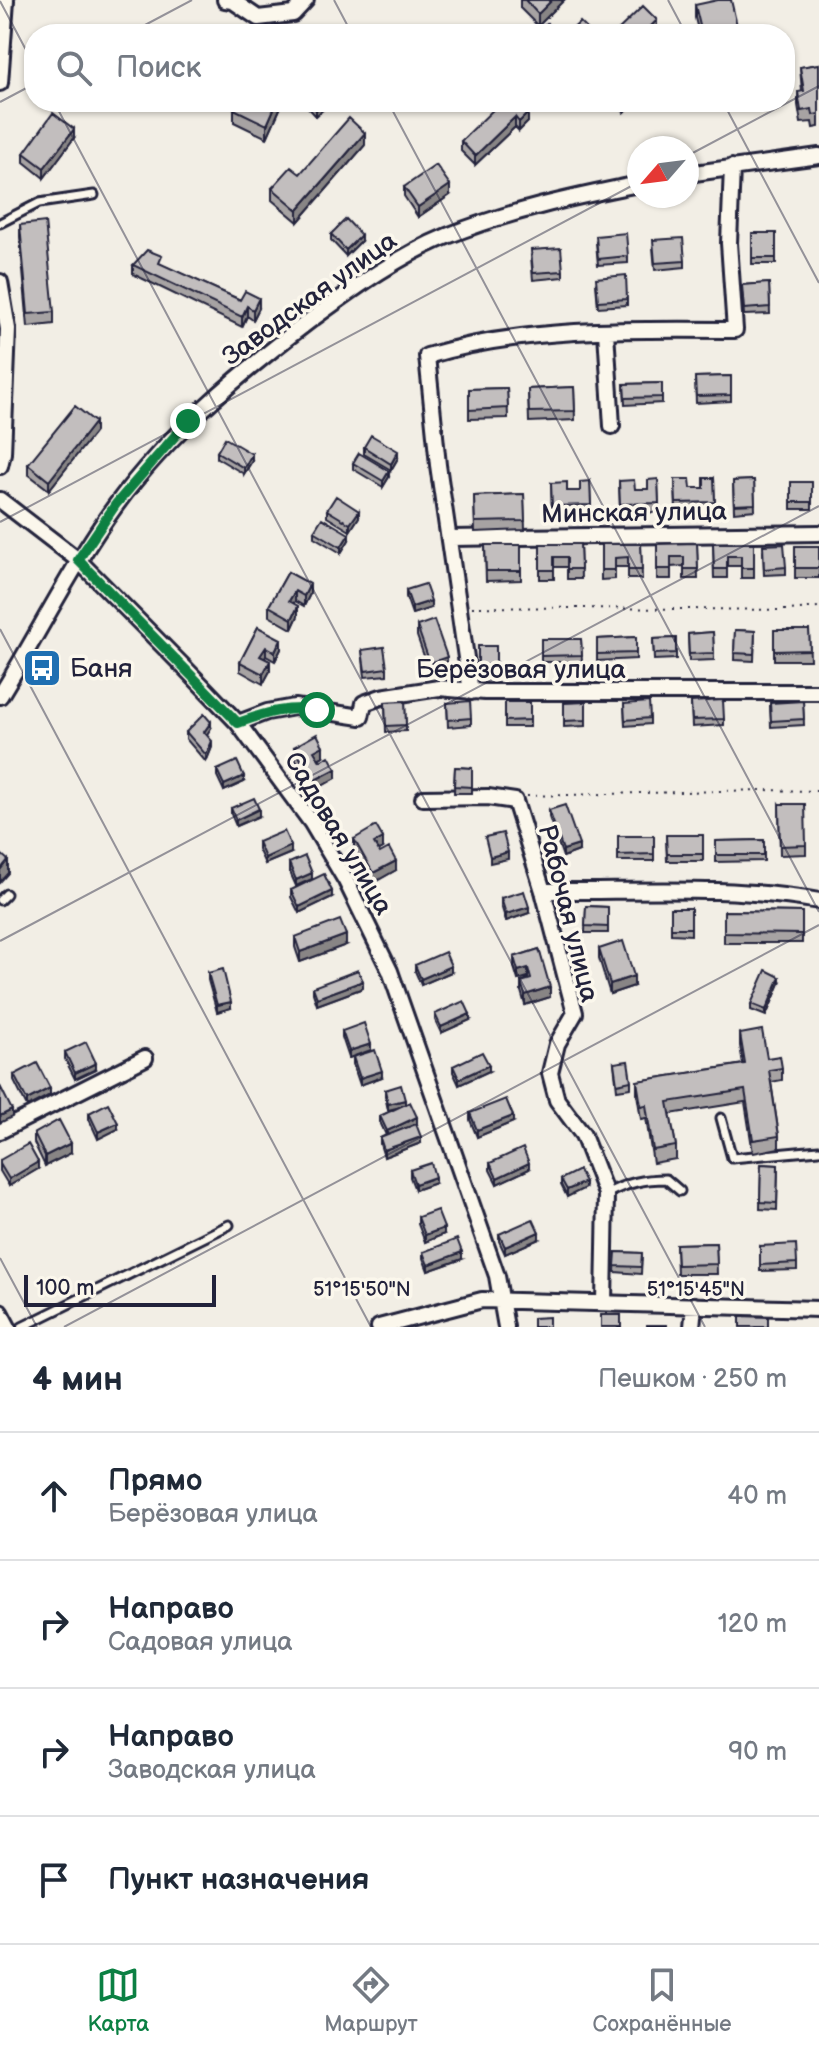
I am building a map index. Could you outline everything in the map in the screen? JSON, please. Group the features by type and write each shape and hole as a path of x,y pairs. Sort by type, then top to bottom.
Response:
{"street":[{"path":"225,0 233,1 258,18 293,14 306,0"},
{"path":"0,83 7,1"},
{"path":"699,172 819,156"},
{"path":"471,692 438,465 427,356 462,345 539,335 634,329 735,330 729,243 732,167"},
{"name":"Заводская улица","path":"0,696 78,560 116,504 188,421 285,340 375,274 446,236 511,213 627,187"},
{"path":"0,282 8,329 0,466"},
{"path":"606,332 612,426"},
{"name":"Садовая улица","path":"0,500 78,560 238,723 311,822 346,881 390,971 497,1276 506,1327"},
{"name":"Минская улица","path":"451,538 819,533"},
{"name":"Берёзовая улица","path":"238,723 267,712 295,707 361,717 364,703 381,697 439,688 471,692 819,692"},
{"name":"Рабочая улица","path":"423,798 475,797 515,801 543,891 575,1013 557,1044 550,1073 557,1100 583,1135 606,1194 604,1303"},
{"path":"543,891 738,893 785,895 819,901"},
{"path":"0,1131 145,1058"},
{"path":"379,1327 482,1300 819,1309"},
{"path":"692,1327 694,1305"},
{"path":"0,1312 8,1327"}],"lane":[{"path":"0,223 39,203 94,195"},
{"path":"721,1118 732,1158 819,1150"},
{"path":"606,1194 626,1183 657,1179 666,1179 680,1191"},
{"path":"22,1327 229,1225"}],"path":[{"path":"460,607 789,610 819,607"},
{"path":"515,801 524,796 819,791"}],"building":[{"path":"525,0 552,0 538,14"},
{"path":"731,0 737,24 700,24 695,5"},
{"path":"643,6 657,20 653,24 624,24"},
{"path":"819,64 819,114 813,115 812,109 801,111 798,92 804,91 800,67"},
{"path":"240,112 273,112 267,125"},
{"path":"491,112 528,113 519,122 515,117 475,156 461,141"},
{"path":"53,113 74,129 44,168 24,153"},
{"path":"349,118 365,133 298,210 272,188 291,167 300,174"},
{"path":"436,165 450,185 418,207 404,187"},
{"path":"346,219 361,235 346,250 331,234"},
{"path":"45,222 54,312 28,314 20,225"},
{"path":"626,233 628,256 598,259 596,236"},
{"path":"752,233 776,233 776,258 752,258"},
{"path":"683,238 685,261 655,263 653,240"},
{"path":"561,248 563,271 533,273 531,250"},
{"path":"147,250 162,256 159,263 240,300 245,291 259,298 253,310 247,306 242,317 133,265"},
{"path":"626,275 627,299 598,301 596,278"},
{"path":"769,283 770,307 744,309 742,285"},
{"path":"731,376 731,395 696,396 695,377"},
{"path":"662,383 662,397 625,398 624,384"},
{"path":"574,387 575,411 529,412 528,389"},
{"path":"507,388 508,408 469,410 469,389"},
{"path":"75,406 95,422 49,481 28,464"},
{"path":"371,435 398,451 391,464 364,447"},
{"path":"225,438 252,454 244,468 217,452"},
{"path":"359,453 389,471 383,481 353,463"},
{"path":"704,478 714,478 715,502 676,503 675,479 690,479 691,488 704,488"},
{"path":"658,479 659,503 620,504 619,481 634,480 635,489 648,489 648,480"},
{"path":"754,480 755,504 734,505 733,481"},
{"path":"590,481 591,505 552,506 551,483 567,482 567,491 580,491 580,482"},
{"path":"791,482 812,482 812,502 791,502"},
{"path":"524,494 525,521 475,522 474,496"},
{"path":"336,496 359,511 350,524 327,510"},
{"path":"322,518 349,534 341,547 314,531"},
{"path":"697,543 698,569 684,569 684,557 671,557 671,569 657,569 657,544"},
{"path":"713,543 754,543 754,568 741,568 741,556 727,556 727,569 714,569"},
{"path":"540,544 580,544 581,569 567,569 567,557 554,557 554,570 540,570"},
{"path":"601,544 641,544 642,570 628,570 628,557 615,558 615,570 601,570"},
{"path":"784,544 786,567 764,569 763,545"},
{"path":"485,545 521,545 521,571 486,571"},
{"path":"795,546 819,546 819,568 795,568"},
{"path":"288,572 310,584 304,596 295,591 289,601 298,606 292,619 269,606"},
{"path":"425,584 431,601 412,607 406,590"},
{"path":"434,620 447,657 430,663 417,626"},
{"path":"258,627 281,639 275,652 266,647 260,656 270,661 263,674 240,662"},
{"path":"735,630 755,631 754,654 734,653"},
{"path":"774,630 809,630 810,650 774,651"},
{"path":"713,632 714,653 689,654 688,634"},
{"path":"636,637 636,653 597,654 597,639"},
{"path":"676,638 676,653 654,654 653,639"},
{"path":"541,639 581,639 582,655 541,656"},
{"path":"478,646 496,646 496,665 478,665"},
{"path":"384,647 387,668 365,671 362,650"},
{"path":"723,700 724,719 692,720 691,702"},
{"path":"405,701 406,725 386,726 385,702"},
{"path":"470,701 471,718 448,720 447,703"},
{"path":"803,701 804,719 771,721 770,703"},
{"path":"505,702 530,702 530,720 505,721"},
{"path":"586,702 586,720 564,721 564,703"},
{"path":"649,702 650,718 625,720 624,704"},
{"path":"204,714 211,722 204,732 212,741 206,755 186,732"},
{"path":"317,734 323,746 314,751 320,761 329,756 336,769 313,781 294,747"},
{"path":"237,761 244,776 224,785 217,770"},
{"path":"455,767 472,768 472,787 454,786"},
{"path":"254,798 259,809 236,820 231,808"},
{"path":"779,804 805,804 806,845 780,846"},
{"path":"565,805 579,845 563,850 549,810"},
{"path":"376,826 383,838 374,843 380,853 389,848 396,861 373,873 354,839"},
{"path":"284,831 291,846 265,858 258,842"},
{"path":"503,833 508,852 490,857 485,837"},
{"path":"666,835 703,835 703,854 667,854"},
{"path":"618,836 654,836 654,854 618,855"},
{"path":"764,840 764,855 716,855 716,841"},
{"path":"0,853 8,860 0,870"},
{"path":"305,856 312,873 296,880 289,863"},
{"path":"324,874 332,891 299,907 291,890"},
{"path":"524,891 529,907 506,914 501,898"},
{"path":"586,906 608,907 608,927 585,926"},
{"path":"671,908 691,908 691,928 671,928"},
{"path":"724,911 802,912 802,934 724,933"},
{"path":"340,920 346,935 300,952 295,937"},
{"path":"623,941 634,976 610,984 599,949"},
{"path":"539,949 550,987 525,995 521,982 531,979 528,968 518,971 514,957"},
{"path":"445,952 451,966 421,979 415,965"},
{"path":"223,969 231,1002 217,1005 208,973"},
{"path":"358,970 363,981 317,998 313,987"},
{"path":"766,970 780,977 766,1010 751,1004"},
{"path":"464,1001 470,1014 441,1027 435,1014"},
{"path":"364,1023 371,1044 349,1051 342,1031"},
{"path":"762,1030 767,1058 780,1056 782,1068 769,1070 779,1136 753,1140 745,1090 668,1102 676,1146 653,1150 646,1105 641,1106 637,1081 745,1064 740,1034"},
{"path":"86,1042 96,1063 75,1073 65,1052"},
{"path":"375,1050 382,1071 360,1078 353,1057"},
{"path":"482,1052 489,1065 459,1079 453,1066"},
{"path":"628,1061 631,1081 617,1084 614,1063"},
{"path":"37,1063 50,1088 27,1100 14,1075"},
{"path":"401,1085 405,1100 388,1104 385,1090"},
{"path":"0,1086 12,1110 0,1116"},
{"path":"506,1099 513,1116 477,1130 470,1113"},
{"path":"410,1102 417,1117 387,1131 380,1116"},
{"path":"108,1103 118,1123 98,1132 89,1113"},
{"path":"59,1120 71,1143 45,1156 34,1134"},
{"path":"416,1124 421,1137 384,1150 380,1138"},
{"path":"28,1144 38,1162 9,1179 0,1160"},
{"path":"523,1148 529,1163 497,1178 490,1163"},
{"path":"431,1163 435,1177 415,1184 410,1170"},
{"path":"761,1164 778,1165 777,1203 760,1202"},
{"path":"579,1170 585,1182 567,1190 561,1179"},
{"path":"437,1210 444,1228 425,1235 418,1217"},
{"path":"533,1219 539,1232 505,1247 499,1234"},
{"path":"457,1239 462,1252 428,1265 423,1252"},
{"path":"716,1243 717,1264 677,1265 676,1244"},
{"path":"796,1244 797,1263 760,1265 760,1246"},
{"path":"616,1252 642,1253 641,1267 615,1266"},
{"path":"601,1315 621,1315 621,1327 601,1327"},
{"path":"740,1316 768,1317 768,1327 740,1327"},
{"path":"549,1317 549,1327 533,1327 533,1318"}],"place":[{"name":"Баня","path":"42,668"}],"route":[{"path":"188,421 116,504 78,560 238,723 267,712 295,707 317,710"}]}
